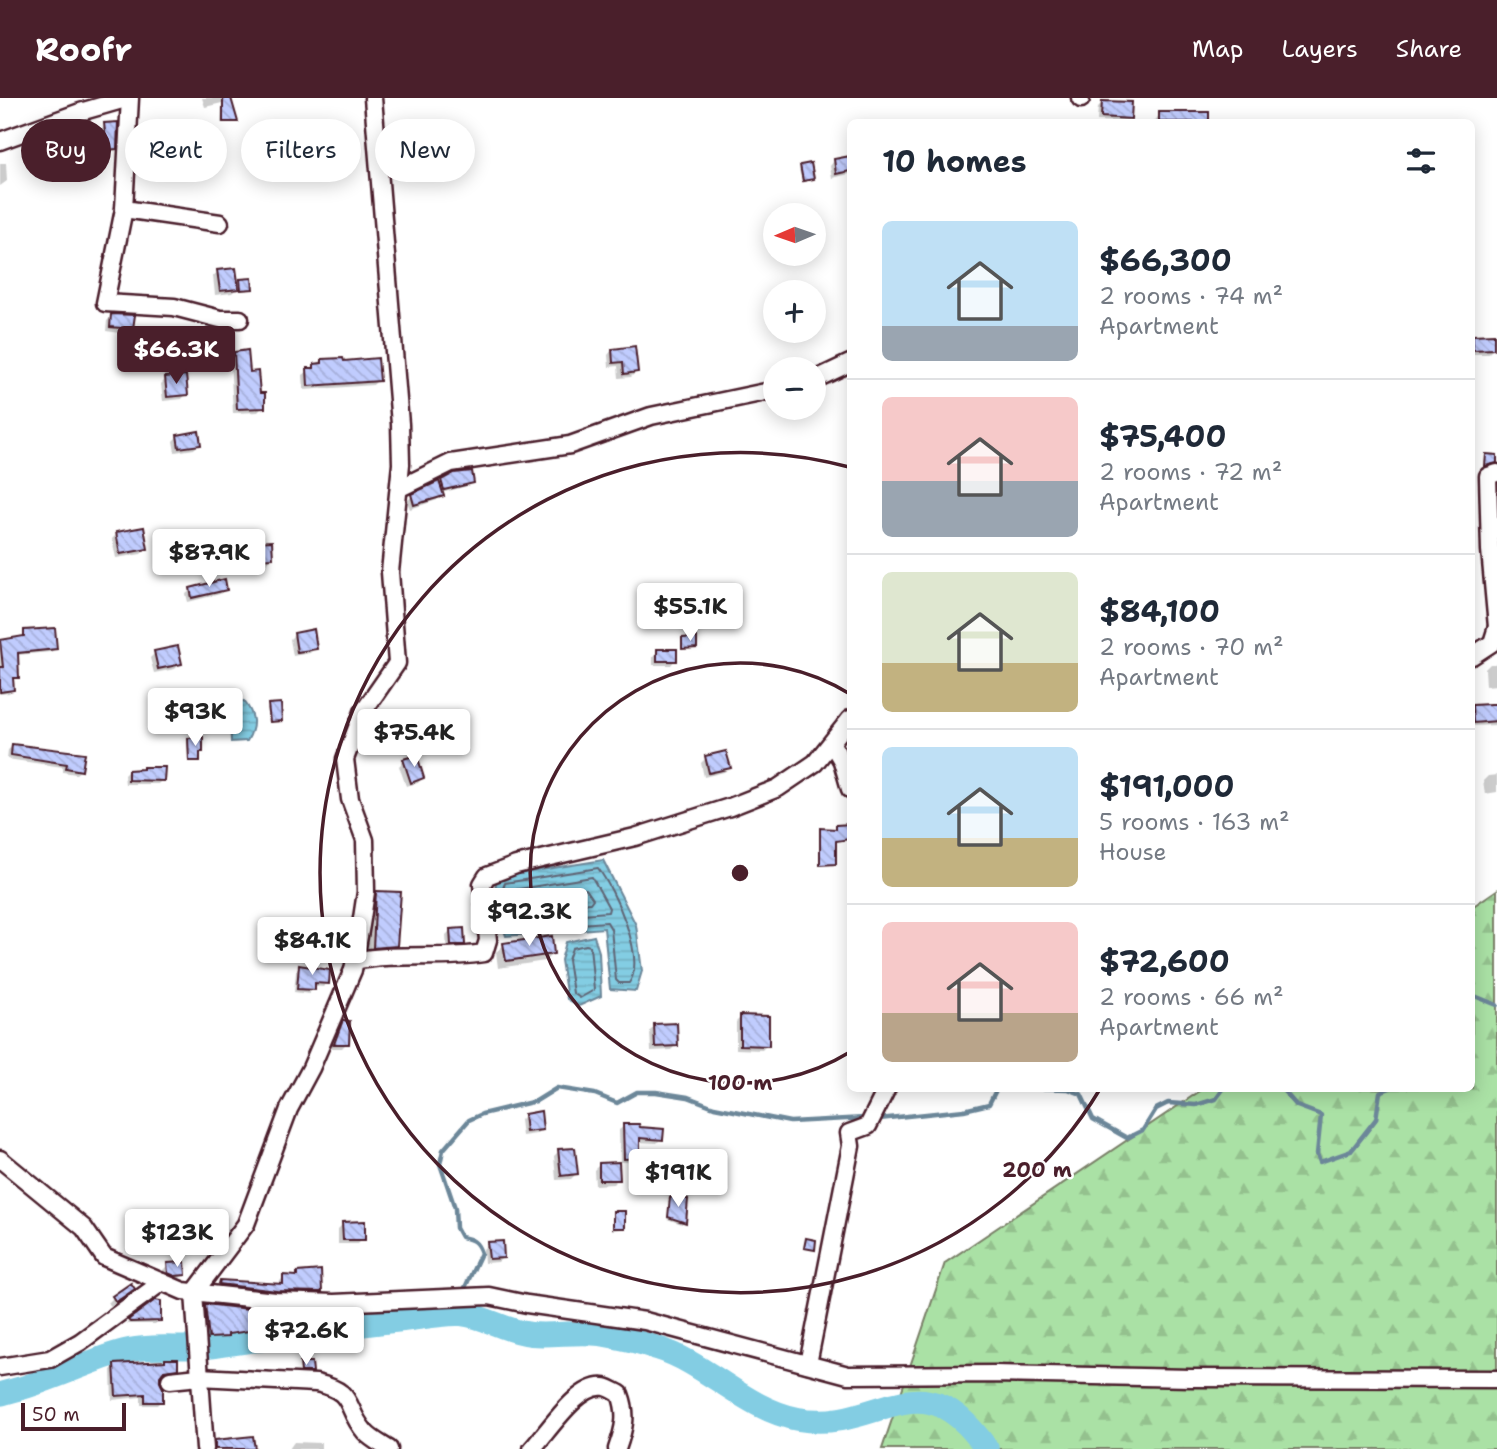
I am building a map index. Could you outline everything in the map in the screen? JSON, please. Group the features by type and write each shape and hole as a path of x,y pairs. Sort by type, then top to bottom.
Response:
{"street":[{"path":"0,141 80,112 130,98 124,209 105,303 174,307 220,318 240,319"},
{"path":"205,1449 194,1293 246,1224 289,1109 311,1068 353,970 366,892 365,840 350,799 345,759 363,712 397,663 390,572 400,488 400,424 373,98"},
{"path":"124,209 220,223"},
{"path":"826,374 847,364"},
{"path":"400,488 451,463 570,445 650,416 763,392"},
{"path":"1475,654 1492,643 1497,627 1490,550 1488,476 1497,473"},
{"path":"355,961 377,956 466,956 484,953 488,940 482,884 487,876 516,865 635,837 730,807 778,788 815,762 847,723"},
{"path":"832,744 842,761 847,778"},
{"path":"808,1364 851,1146 849,1133 868,1126 885,1092"},
{"path":"0,1159 84,1228 104,1257 183,1291 194,1293 334,1303 489,1296 645,1321 848,1375 1497,1379"},
{"path":"0,1367 50,1359 80,1342 162,1282"},
{"path":"170,1380 199,1377 316,1382 333,1387 348,1398 367,1435 388,1449"},
{"path":"532,1449 570,1403 588,1391 604,1387 620,1394 626,1409 625,1428 617,1449"}],"green space":[{"path":"1497,890 1497,1449 882,1449 945,1263 1199,1092 1475,1092 1475,905"}],"water":[{"path":"244,701 252,716 252,730 247,741 231,742 232,702"},
{"path":"603,860 636,925 642,971 636,991 610,989 604,928 506,936 495,903 496,877"},
{"path":"594,936 599,952 601,996 579,1006 567,999 561,960 566,942"}],"building":[{"path":"223,98 231,98 238,122 227,122 227,119 223,119"},
{"path":"1102,101 1132,102 1131,119 1101,117"},
{"path":"1159,112 1209,112 1209,119 1159,119"},
{"path":"111,122 118,122 117,149 111,150"},
{"path":"847,157 847,172 836,174 834,159"},
{"path":"811,163 814,179 803,181 800,165"},
{"path":"236,268 239,289 220,291 217,270"},
{"path":"252,278 253,289 241,290 240,279"},
{"path":"111,314 135,315 133,329 110,327"},
{"path":"228,333 229,350 213,351 212,334"},
{"path":"1494,334 1494,349 1475,350 1475,335"},
{"path":"635,346 638,372 624,374 623,362 613,363 612,349"},
{"path":"248,350 250,372 258,371 260,393 265,393 265,408 237,409 234,352"},
{"path":"343,358 344,361 378,358 380,381 308,386 307,368 314,368 314,364 322,363 322,359"},
{"path":"186,375 188,395 167,397 165,377"},
{"path":"199,431 201,445 179,448 177,435"},
{"path":"1486,454 1497,455 1497,463 1485,466"},
{"path":"472,471 474,483 444,490 441,480 454,473"},
{"path":"439,481 444,496 414,505 411,494"},
{"path":"144,527 148,549 120,554 116,532"},
{"path":"272,541 273,558 253,559 252,542"},
{"path":"225,579 227,590 192,598 190,588"},
{"path":"55,628 57,649 18,653 19,678 13,678 14,690 0,692 0,667 3,667 0,640 24,636 24,630"},
{"path":"314,629 317,649 297,652 294,633"},
{"path":"697,637 697,648 682,649 682,638"},
{"path":"178,646 182,664 158,669 154,651"},
{"path":"657,649 677,649 677,661 657,661"},
{"path":"281,703 282,721 270,722 268,704"},
{"path":"1497,704 1497,721 1475,723 1475,705"},
{"path":"203,737 200,761 189,761 188,738"},
{"path":"12,744 85,753 82,771 66,768 67,764 11,755"},
{"path":"726,751 731,768 709,773 705,756"},
{"path":"417,755 424,778 411,783 403,759"},
{"path":"165,767 164,781 128,780 128,770"},
{"path":"847,824 847,839 836,841 836,864 820,865 820,828 836,829 836,825"},
{"path":"376,891 401,892 397,946 373,948"},
{"path":"464,928 465,945 451,945 450,929"},
{"path":"552,936 554,954 506,961 503,943"},
{"path":"299,965 330,970 329,984 315,983 315,990 297,989"},
{"path":"740,1015 769,1016 769,1046 740,1045"},
{"path":"343,1020 350,1021 349,1044 334,1044"},
{"path":"677,1023 678,1046 655,1047 654,1024"},
{"path":"541,1111 543,1130 526,1132 524,1114"},
{"path":"623,1124 664,1129 663,1140 640,1138 640,1158 624,1159"},
{"path":"575,1148 578,1174 561,1176 558,1149"},
{"path":"619,1162 620,1180 599,1180 599,1163"},
{"path":"660,1173 674,1174 674,1187 660,1186"},
{"path":"670,1197 688,1199 686,1223 668,1217"},
{"path":"613,1211 625,1211 625,1228 613,1228"},
{"path":"365,1221 365,1240 343,1240 342,1222"},
{"path":"806,1238 816,1240 815,1250 804,1248"},
{"path":"503,1241 504,1258 489,1259 487,1242"},
{"path":"185,1262 186,1275 175,1276 168,1273 167,1263"},
{"path":"321,1270 322,1292 277,1291 219,1284 220,1280 283,1284 283,1275 297,1276 297,1272"},
{"path":"131,1283 135,1289 116,1302 112,1296"},
{"path":"155,1300 161,1301 161,1321 128,1320"},
{"path":"205,1304 276,1312 329,1313 329,1320 296,1323 296,1329 249,1331 228,1334 228,1337 209,1338"},
{"path":"178,1359 178,1369 164,1371 160,1376 163,1402 145,1402 145,1394 116,1396 114,1364"},
{"path":"300,1362 312,1362 313,1372 301,1372"},
{"path":"253,1436 255,1449 215,1449 215,1440"}],"waterway":[{"path":"1475,996 1497,1005"},
{"path":"463,1292 481,1253 476,1243 461,1237 456,1228 455,1208 440,1164 443,1150 469,1120 482,1114 536,1101 557,1088 595,1094 617,1103 637,1092 656,1092 688,1097 714,1107 790,1122 865,1118"},
{"path":"879,1119 964,1110 989,1104 995,1092"},
{"path":"1076,1092 1081,1094 1093,1119 1127,1138 1143,1130 1156,1109 1168,1103 1196,1105 1216,1099 1221,1092"},
{"path":"1285,1092 1297,1106 1321,1115 1317,1154 1320,1162 1351,1151 1376,1119 1380,1092"},
{"path":"458,1314 461,1301"},
{"path":"0,1394 104,1357 136,1349 214,1346 356,1325 461,1314 522,1333 600,1334 650,1346 693,1364 761,1406 798,1419 827,1421 898,1403 919,1401 940,1406 963,1420 987,1449"}]}
